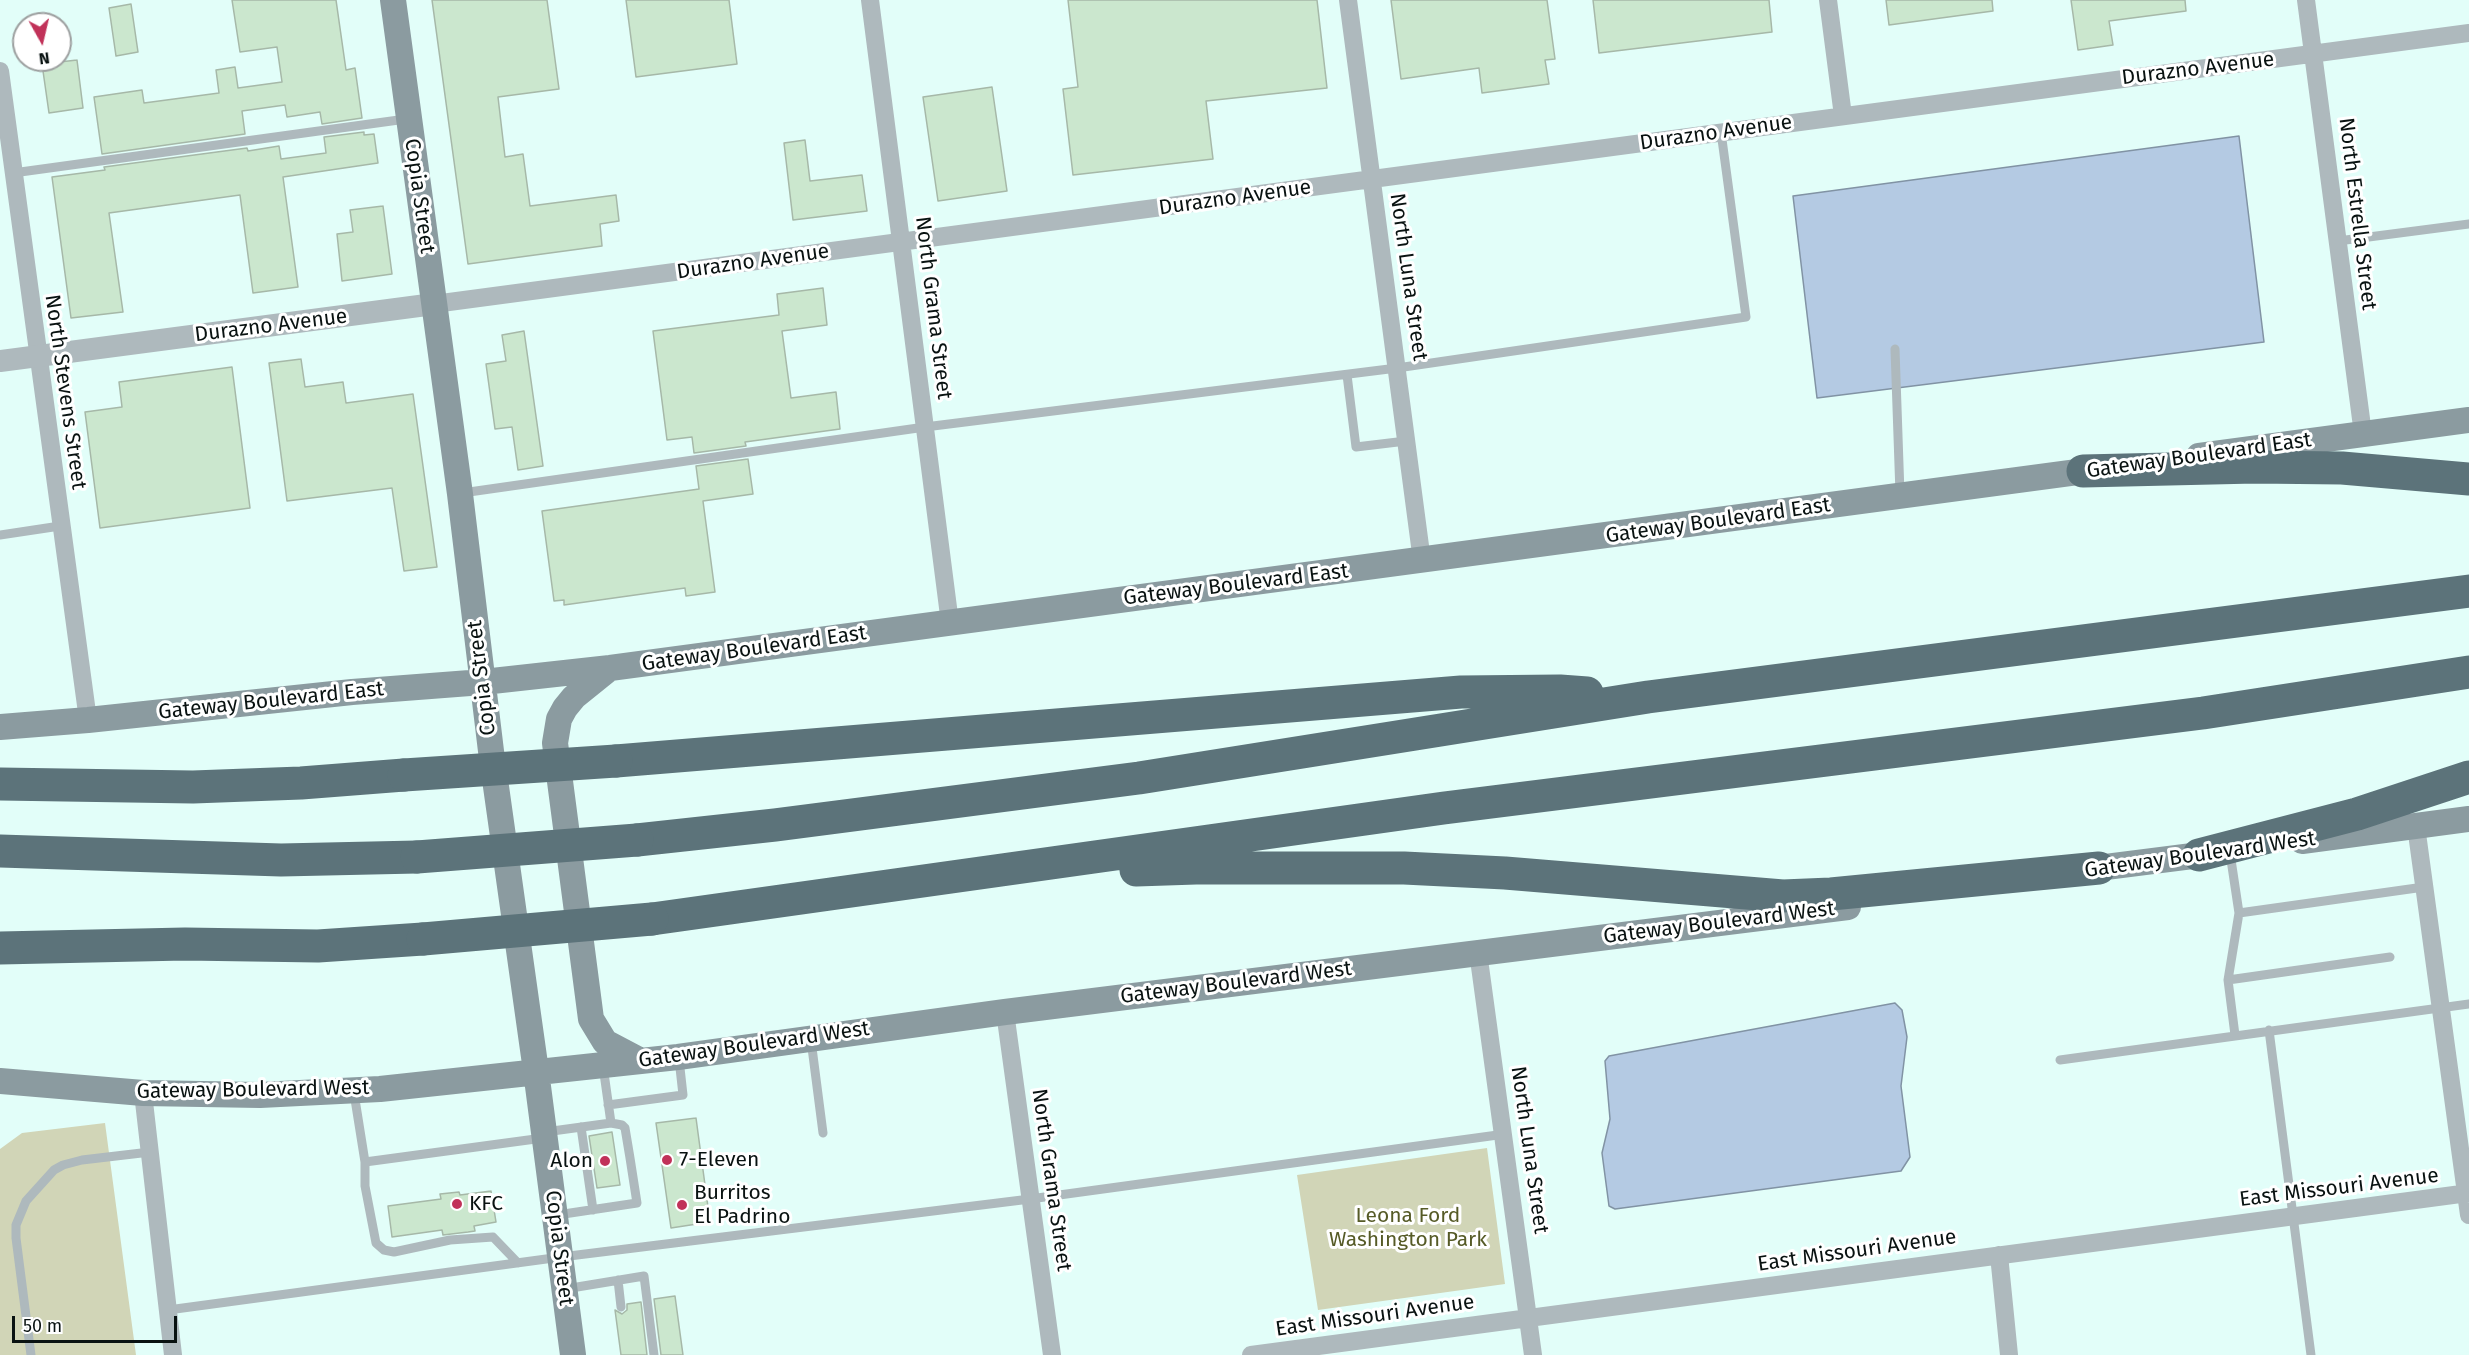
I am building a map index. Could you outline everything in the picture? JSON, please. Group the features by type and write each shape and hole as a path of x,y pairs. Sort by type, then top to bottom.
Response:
{"highway":[{"path":"2083,471 2254,467 2342,468 2469,479"},
{"path":"0,851 269,860 417,858 637,840 775,825 1140,777 1648,698 2469,591"},
{"path":"0,948 185,944 318,946 652,919 1433,810 2203,713 2469,672"},
{"path":"0,784 193,787 301,783 616,761 1461,692 1560,691 1648,698"},
{"path":"2214,853 2357,814 2469,777"},
{"path":"945,878 1196,868 1404,868 1505,873 1792,896 2099,868"},
{"path":"0,927 185,944"}],"main road":[{"name":"Copia Street","path":"393,0 573,1355"},
{"name":"Gateway Boulevard East","path":"0,727 610,668 2469,420"},
{"path":"610,668 574,697 565,708 559,719 555,743 591,1019 605,1042 641,1061"},
{"name":"Gateway Boulevard West","path":"0,1081 143,1093 260,1095 354,1090 641,1061 1005,1012 1876,904 1954,888 2469,819"}],"street":[{"name":"North Grama Street","path":"870,0 950,622"},
{"name":"North Luna Street","path":"1348,0 1422,561"},
{"path":"1828,0 1844,116"},
{"name":"North Estrella Street","path":"2306,0 2363,434"},
{"name":"Durazno Avenue","path":"0,361 2469,33"},
{"name":"North Stevens Street","path":"0,71 88,720"},
{"path":"2416,826 2468,1193 2469,1215"},
{"name":"North Luna Street","path":"1478,952 1505,1134 1533,1355"},
{"name":"North Grama Street","path":"1005,1012 1052,1355"},
{"path":"143,1093 173,1355"},
{"name":"East Missouri Avenue","path":"1251,1355 2468,1193"},
{"path":"1999,1255 2010,1355"}],"lane":[{"path":"13,173 409,118"},
{"path":"460,494 925,427 1347,375 1746,317 1721,132"},
{"path":"2338,241 2469,224"},
{"path":"1895,350 1900,497"},
{"path":"1347,375 1356,447 1407,441"},
{"path":"0,535 60,526"},
{"path":"2214,853 2239,913 2228,980 2235,1035"},
{"path":"2239,913 2424,887"},
{"path":"2228,980 2390,957"},
{"path":"2060,1060 2469,1004"},
{"path":"2269,1030 2311,1355"},
{"path":"811,1038 823,1133"},
{"path":"608,1105 683,1095 678,1057"},
{"path":"602,1065 611,1123"},
{"path":"354,1090 365,1162 365,1186 376,1243 384,1250 394,1252 450,1240 493,1237 518,1263"},
{"path":"365,1162 545,1135 581,1127 611,1123 622,1125 625,1128 637,1203 555,1215"},
{"path":"581,1127 593,1210"},
{"path":"168,1311 561,1257 1030,1199 1505,1134"},
{"path":"32,1355 16,1238 16,1225 26,1201 48,1175 63,1165 82,1160 150,1152"},
{"path":"565,1289 644,1276 654,1355"},
{"path":"618,1280 621,1306"}],"green space":[{"path":"105,1123 136,1355 0,1355 0,1149 22,1133"},
{"name":"Leona Ford Washington Park","path":"1487,1148 1505,1284 1318,1310 1297,1175"}],"water":[{"path":"2239,136 2264,342 1817,398 1793,196"},
{"path":"1895,1003 1902,1010 1907,1037 1901,1086 1910,1157 1901,1171 1615,1209 1609,1206 1602,1153 1610,1119 1605,1061 1609,1056"}],"building":[{"path":"232,0 336,0 346,70 355,68 362,118 322,124 320,112 287,117 285,105 242,111 245,134 102,154 94,97 142,90 144,103 219,93 216,70 235,67 238,88 282,82 277,47 240,52"},
{"path":"432,0 547,0 559,89 498,97 505,157 523,154 530,206 616,195 619,221 600,224 602,246 468,264"},
{"path":"626,0 729,0 737,64 636,77"},
{"path":"1068,0 1317,0 1327,88 1206,101 1213,159 1073,175 1063,89 1078,87"},
{"path":"1391,0 1547,0 1555,59 1545,60 1549,84 1482,93 1479,68 1401,79"},
{"path":"1593,0 1769,0 1772,32 1599,53"},
{"path":"1886,0 1992,0 1993,11 1889,25"},
{"path":"2071,0 2185,0 2186,11 2109,21 2113,45 2078,50"},
{"path":"131,4 138,52 116,56 109,8"},
{"path":"77,60 83,108 49,113 43,72 72,72 72,61"},
{"path":"992,87 1007,191 938,201 923,97"},
{"path":"364,132 364,135 374,134 378,163 283,177 298,287 253,293 240,195 109,213 123,312 71,318 52,177 105,170 104,167 247,148 248,151 279,146 281,159 326,153 324,137"},
{"path":"805,140 810,181 862,175 867,211 793,220 784,143"},
{"path":"383,206 392,274 342,281 337,234 353,232 350,210"},
{"path":"823,288 827,325 782,331 791,398 836,392 840,429 745,442 746,446 694,453 692,437 667,440 653,331 779,315 777,294"},
{"path":"524,331 543,466 518,470 512,427 495,429 486,364 506,361 502,335"},
{"path":"301,359 305,387 343,382 346,403 413,394 437,567 404,571 392,488 287,501 269,363"},
{"path":"232,367 250,508 100,528 85,412 122,407 119,382"},
{"path":"748,459 753,494 703,501 715,592 686,596 685,588 564,605 564,600 554,601 542,511 699,489 696,466"},
{"path":"696,1118 710,1222 671,1228 656,1123"},
{"path":"612,1132 620,1185 597,1188 589,1136"},
{"path":"491,1191 496,1222 474,1226 475,1231 443,1235 442,1230 392,1237 388,1206 441,1199 440,1194 459,1192 460,1195"},
{"path":"675,1296 683,1355 661,1355 654,1299"},
{"path":"641,1302 647,1355 621,1355 615,1310 622,1314 627,1310 627,1304"}],"place":[{"name":"7-Eleven","path":"667,1160"},
{"name":"Alon","path":"605,1161"},
{"name":"KFC","path":"457,1204"},
{"name":"Burritos El Padrino","path":"682,1205"}]}
